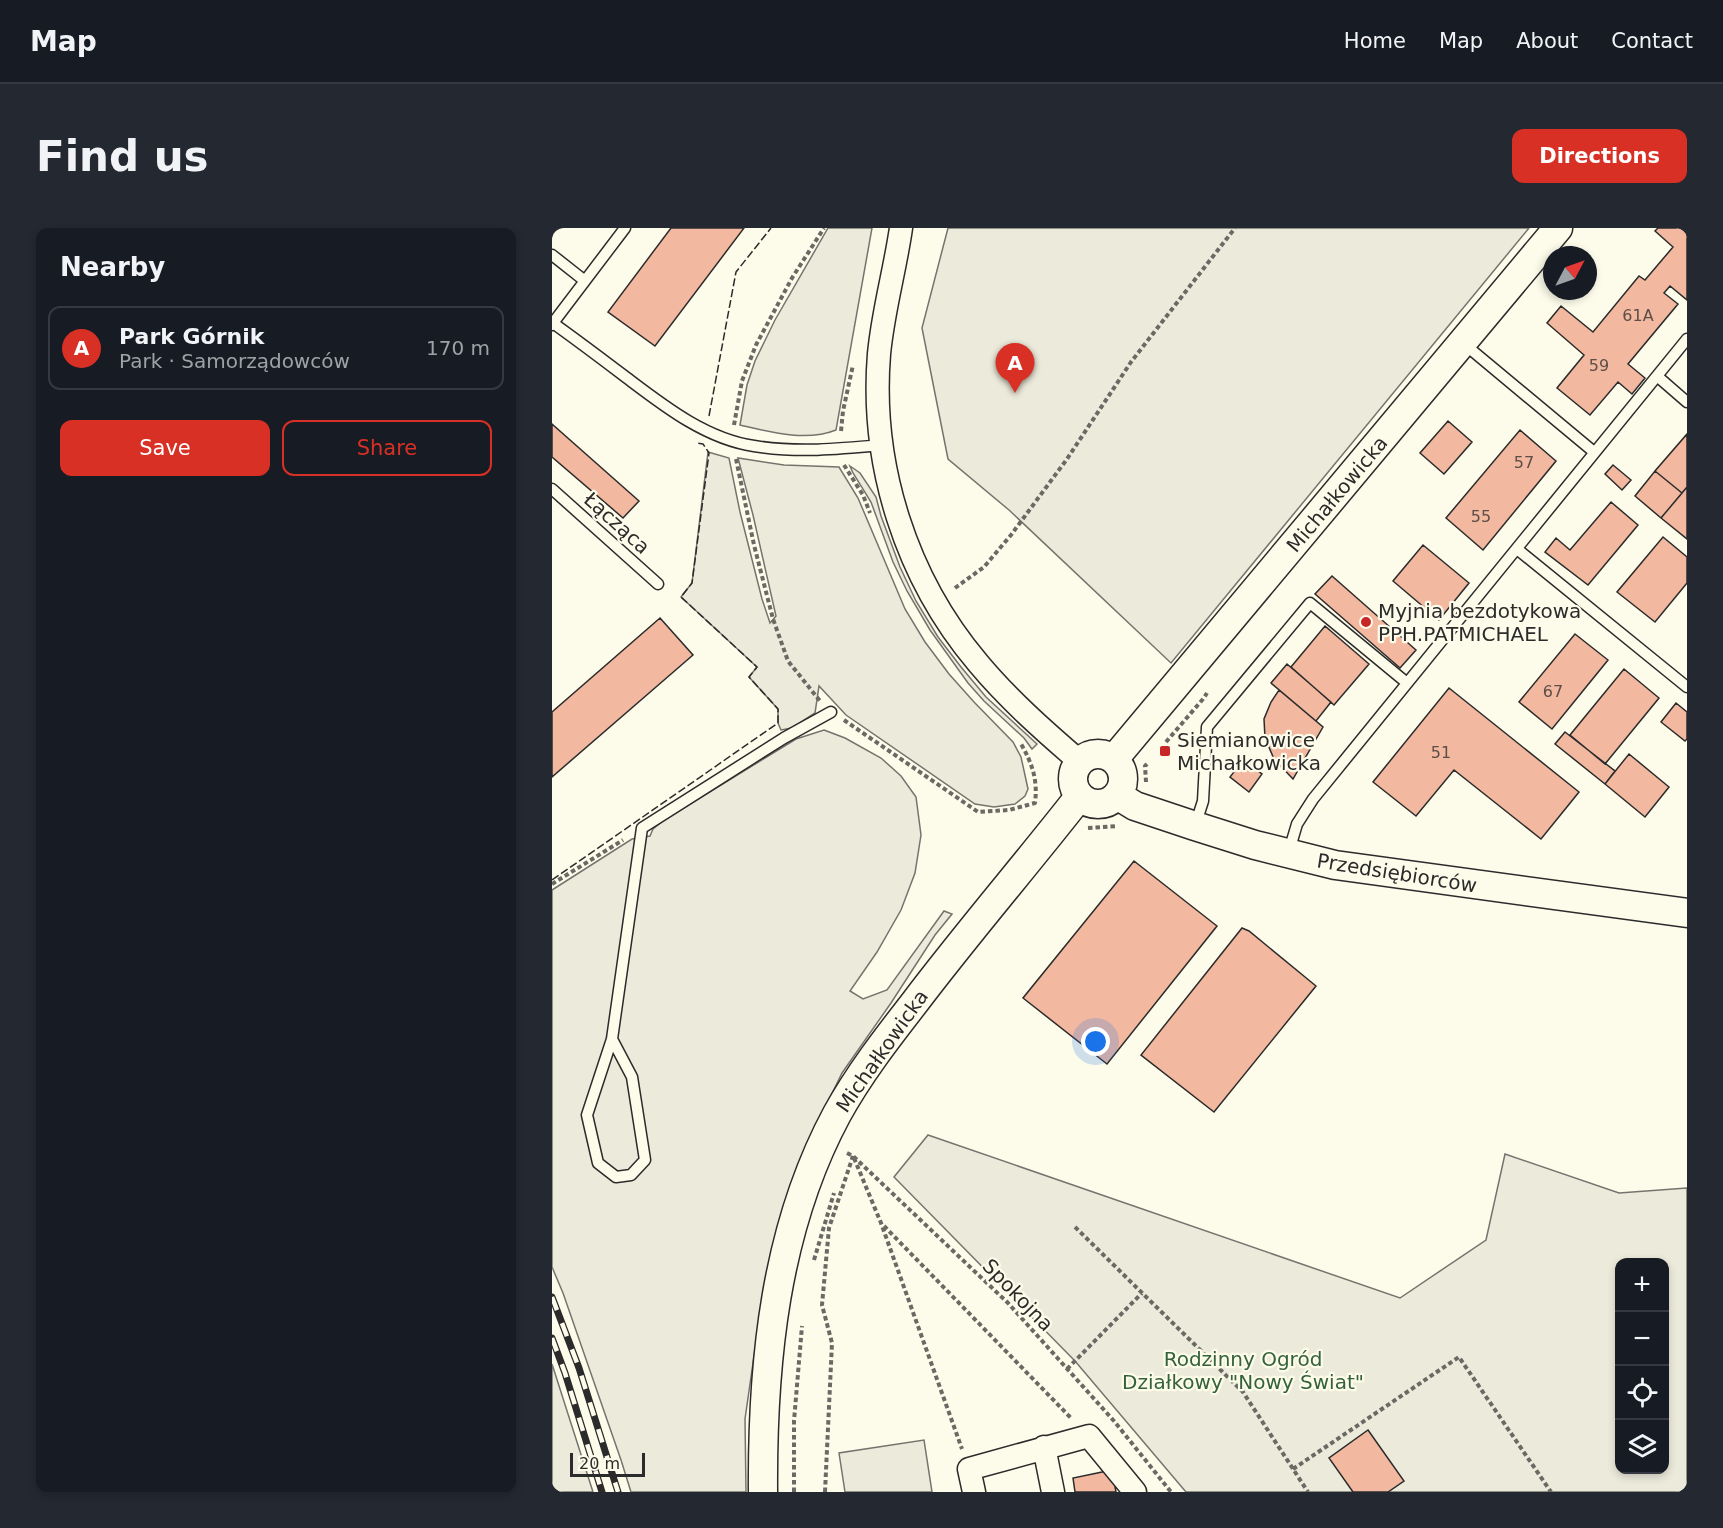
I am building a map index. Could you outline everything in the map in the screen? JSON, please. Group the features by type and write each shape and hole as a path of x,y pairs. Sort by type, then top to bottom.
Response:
{"street":[{"path":"901,228 879,355 878,395 882,445 898,518 928,591 978,663 1015,703 1079,761"},
{"name":"Michałkowicka","path":"1114,759 1558,228"},
{"path":"1098,753 1114,759 1122,771 1123,782 1118,795 1106,803 1096,804 1079,797 1072,779 1079,761 1088,755 1098,753"},
{"name":"Przedsiębiorców","path":"1118,795 1135,806 1195,826 1288,854 1335,865 1687,913"},
{"name":"Michałkowicka","path":"763,1492 768,1353 773,1313 783,1259 813,1164 835,1146 850,1090 894,1029 1079,797"},
{"path":"974,1492 969,1469 1089,1436 1135,1492"},
{"path":"1044,1447 1053,1492"}],"lane":[{"path":"625,228 553,324 665,406 715,435 753,446 789,450 825,450 882,445"},
{"path":"552,255 585,280"},
{"path":"1288,854 1297,824 1313,799 1687,339"},
{"path":"1463,343 1594,452"},
{"path":"1656,376 1687,402"},
{"name":"Łącząca","path":"552,489 658,584"},
{"path":"1517,549 1687,687"},
{"path":"1195,826 1203,801 1207,727 1310,603 1407,683"},
{"path":"612,1039 632,1077 645,1160 631,1175 616,1177 598,1163 587,1114 612,1039 642,828 784,738 831,712"}],"path":[{"path":"824,228 792,278 756,345 742,381 732,441 773,619 788,661 831,712 978,812 1009,810 1035,803 1037,788 1030,761"},
{"path":"951,591 984,567 1011,535 1067,459 1131,362 1235,228"},
{"path":"552,884 642,828"},
{"path":"835,1146 843,1163"},
{"name":"Spokojna","path":"835,1146 853,1156 1008,1303 1114,1421 1171,1492"},
{"path":"853,1156 881,1223 969,1469"},
{"path":"825,1492 832,1343 822,1305 829,1228 853,1156"},
{"path":"811,1269 837,1184"},
{"path":"881,1223 1089,1436"},
{"path":"1075,1227 1243,1392 1308,1492"},
{"path":"1067,1369 1142,1293"},
{"path":"794,1492 794,1421 802,1326"},
{"path":"1293,1469 1459,1357 1551,1492"}],"green space":[{"path":"828,228 872,228 836,430 824,434 800,436 740,425 747,385 755,361 775,320"},
{"path":"948,228 1529,228 1171,663 1009,510 948,459 922,328"},
{"path":"708,452 729,458 740,512 770,623 776,616 738,458 784,465 839,467 858,498 905,609 925,642 949,674 1013,742 1021,757 1028,789 1025,796 1015,804 994,807 975,804 846,715 819,686 815,713 792,728 781,730 778,723 778,709 749,677 757,667 681,597 692,583"},
{"path":"850,466 860,473 876,497 900,567 916,601 938,637 986,697 1037,744 1032,749 1024,738 968,683 930,630 907,591 893,562 871,502"},
{"path":"824,730 845,738 881,758 901,776 916,797 921,835 915,873 901,910 877,952 850,991 863,999 887,990 944,911 952,914 935,935 842,1073 800,1160 763,1305 754,1356 745,1419 746,1492 631,1492 552,1267 552,890 632,839 650,836 653,829 664,820 796,739"},
{"name":"Rodzinny Ogród Działkowy \"Nowy Świat\"","path":"928,1135 1400,1298 1486,1240 1505,1154 1619,1193 1687,1188 1687,1492 1186,1492 1075,1361 894,1177"},
{"path":"552,1364 593,1492 552,1492"},
{"path":"924,1440 932,1492 845,1492 839,1453"}],"building":[{"path":"671,228 744,228 655,346 608,312"},
{"path":"1658,228 1687,228 1687,300 1670,286 1664,293 1678,304 1628,364 1645,378 1632,394 1618,382 1590,415 1557,388 1584,355 1547,323 1561,306 1593,332 1639,276 1645,280 1673,247 1655,231"},
{"path":"1448,421 1472,442 1444,474 1420,453"},
{"path":"552,424 639,501 623,518 552,457"},
{"path":"1520,430 1556,461 1483,550 1446,518"},
{"path":"1687,434 1687,487 1682,493 1655,471"},
{"path":"1613,465 1631,480 1622,490 1605,474"},
{"path":"1655,471 1682,493 1661,518 1635,496"},
{"path":"1687,487 1687,539 1661,518"},
{"path":"1611,502 1638,525 1588,585 1545,552 1556,538 1570,550"},
{"path":"1663,537 1687,557 1687,583 1655,622 1617,592"},
{"path":"1423,545 1469,583 1439,620 1393,581"},
{"name":"Myjnia bezdotykowa PPH.PATMICHAEL","path":"1332,576 1416,650 1400,668 1315,594"},
{"path":"660,618 693,655 552,777 552,712"},
{"path":"1325,626 1369,664 1334,705 1291,667"},
{"path":"1575,634 1608,660 1552,729 1519,702"},
{"path":"1287,664 1331,702 1316,721 1271,683"},
{"path":"1624,669 1659,698 1605,764 1570,735"},
{"path":"1449,688 1579,792 1541,839 1454,770 1416,816 1373,782"},
{"path":"1279,690 1323,727 1293,779 1274,759 1265,738 1264,719"},
{"path":"1676,703 1687,712 1687,739 1685,741 1661,722"},
{"path":"1565,732 1615,771 1605,784 1555,744"},
{"path":"1629,754 1669,787 1645,817 1605,784"},
{"path":"1243,760 1262,774 1249,792 1230,777"},
{"path":"1134,861 1217,926 1107,1064 1023,998"},
{"path":"1242,928 1249,931 1316,986 1214,1112 1141,1055"},
{"path":"1368,1430 1404,1481 1388,1492 1353,1492 1329,1458"},
{"path":"1112,1470 1116,1492 1075,1492 1073,1478"}],"railway":[{"path":"552,1297 579,1368 618,1492"},
{"path":"552,1338 602,1492"}],"fence":[{"path":"709,416 736,272 771,228"},
{"path":"552,880 778,723 778,709 749,677 757,667 681,597 692,583 709,453 703,444 696,443"}],"place":[{"name":"Park Górnik","path":"1015,393"},
{"name":"Myjnia bezdotykowa PPH.PATMICHAEL","path":"1366,622"},
{"name":"Siemianowice Michałkowicka","path":"1165,751"}]}
